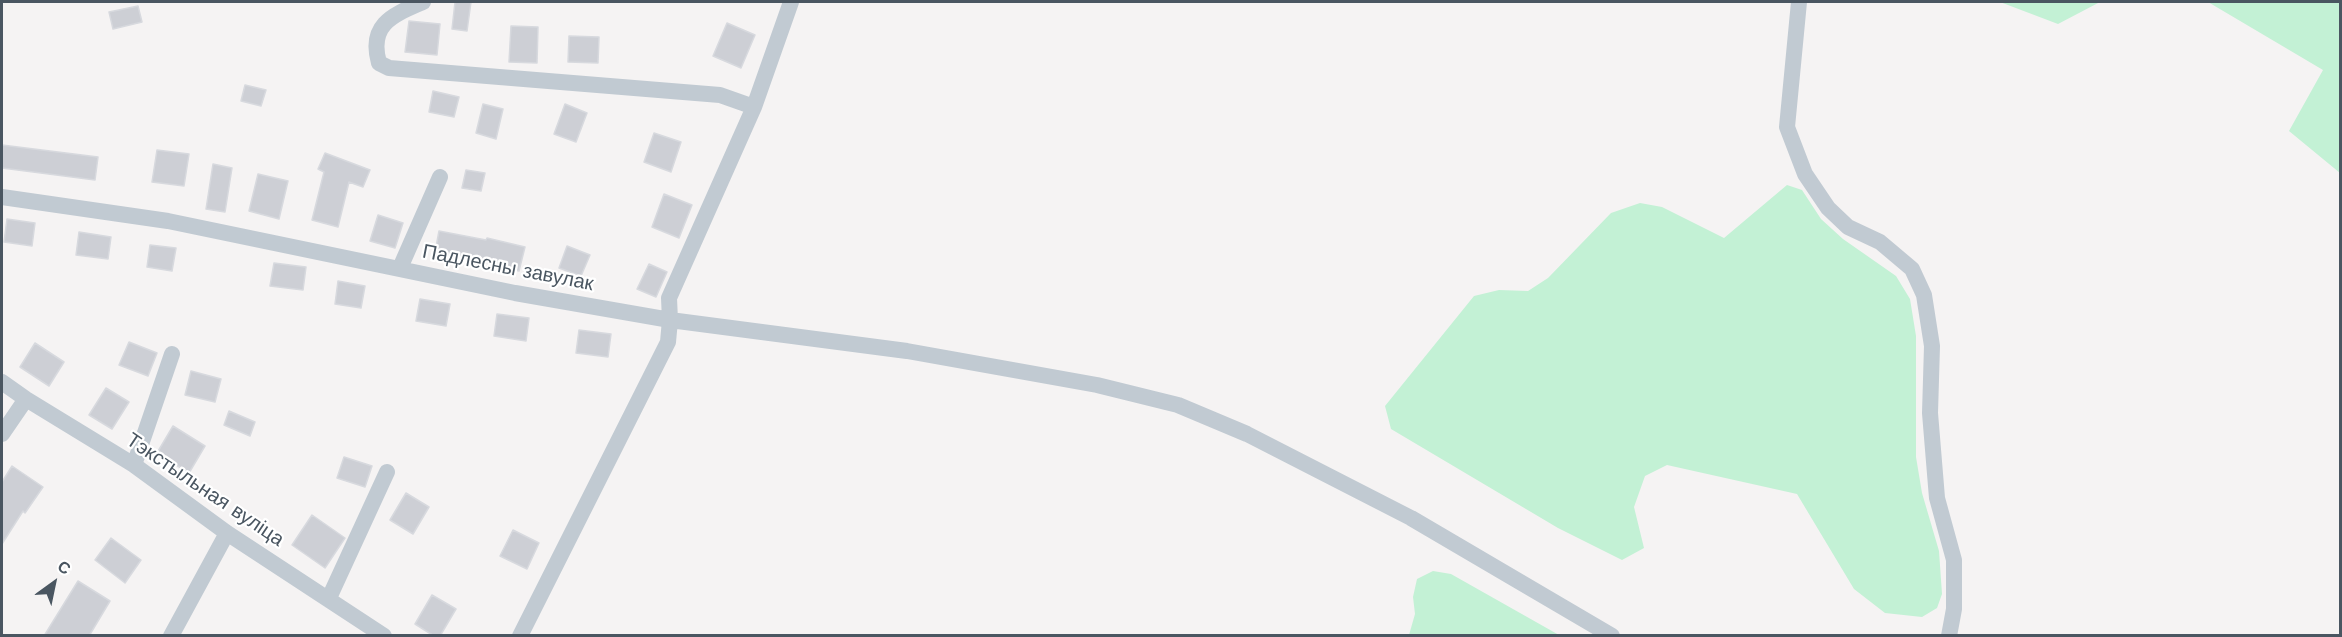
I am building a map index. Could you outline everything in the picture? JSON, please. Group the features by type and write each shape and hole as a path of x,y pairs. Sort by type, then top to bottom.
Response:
{"street":[{"path":"423,2 391,16 381,28 375,48 378,63 389,68 720,95 754,107"},
{"path":"520,636 668,342 669,298 754,107 791,2"},
{"path":"1799,2 1787,128 1805,174 1828,208 1848,227 1880,242 1912,269 1924,295 1932,346 1930,413 1937,498 1954,560 1954,609 1949,636"},
{"path":"400,268 440,177"},
{"name":"Падлесны завулак","path":"2,197 168,221 515,293 670,320 907,351 1097,385 1178,405 1247,434 1411,519 1612,636"},
{"path":"134,465 172,354"},
{"name":"Тэкстыльная вуліца","path":"2,382 134,465 227,533 384,636"},
{"path":"2,434 26,399"},
{"path":"329,598 387,472"},
{"path":"171,636 227,533"}],"green space":[{"path":"2000,2 2100,2 2058,24"},
{"path":"2208,2 2340,2 2340,173 2289,131 2323,70"},
{"path":"1787,185 1802,190 1821,219 1843,239 1896,276 1910,299 1916,336 1916,457 1922,493 1939,551 1942,594 1937,608 1922,617 1885,613 1854,589 1797,494 1667,465 1645,476 1634,507 1644,548 1622,560 1558,528 1391,429 1385,406 1474,296 1499,290 1528,291 1548,278 1611,213 1640,203 1662,207 1724,238"},
{"path":"1433,571 1451,574 1559,635 1409,635 1415,614 1413,597 1417,579"}],"building":[{"path":"455,2 471,2 467,31 452,29"},
{"path":"138,6 142,22 113,29 109,12"},
{"path":"409,21 440,24 437,55 405,52"},
{"path":"727,23 755,35 741,68 713,56"},
{"path":"511,26 538,27 537,63 509,62"},
{"path":"569,36 599,37 598,63 568,62"},
{"path":"245,85 266,90 261,106 241,101"},
{"path":"433,91 459,97 454,117 429,112"},
{"path":"483,104 503,109 496,139 476,133"},
{"path":"565,104 587,113 576,142 554,134"},
{"path":"654,133 681,142 671,172 644,162"},
{"path":"2,145 98,157 95,180 2,168"},
{"path":"157,150 189,154 184,186 152,182"},
{"path":"325,153 370,170 363,187 349,182 338,227 312,220 324,172 318,169"},
{"path":"213,164 232,168 225,212 206,209"},
{"path":"466,170 485,173 481,191 462,188"},
{"path":"258,174 288,181 279,219 249,211"},
{"path":"664,194 692,205 679,238 652,227"},
{"path":"378,215 403,223 395,248 370,241"},
{"path":"7,219 35,223 32,246 4,242"},
{"path":"439,231 486,240 487,238 525,247 519,271 435,252"},
{"path":"79,232 111,237 108,259 76,255"},
{"path":"150,245 176,248 172,271 147,267"},
{"path":"567,246 590,255 581,276 559,268"},
{"path":"274,263 306,267 303,290 270,286"},
{"path":"649,264 667,272 656,297 637,289"},
{"path":"338,281 365,286 361,308 335,304"},
{"path":"420,299 450,304 446,326 416,321"},
{"path":"497,314 529,318 526,341 494,336"},
{"path":"579,330 611,334 608,357 576,353"},
{"path":"129,342 157,353 148,376 119,365"},
{"path":"35,343 64,362 49,386 20,367"},
{"path":"191,371 221,379 215,402 185,395"},
{"path":"106,388 129,402 112,429 89,415"},
{"path":"229,411 255,422 250,436 224,425"},
{"path":"173,426 205,446 189,473 157,453"},
{"path":"344,457 372,466 365,487 337,478"},
{"path":"12,466 43,487 25,513 23,511 2,544 2,482"},
{"path":"406,493 429,507 413,534 390,520"},
{"path":"312,515 345,538 325,568 292,545"},
{"path":"513,530 539,543 527,569 500,556"},
{"path":"111,538 141,560 125,583 95,560"},
{"path":"78,581 110,601 89,636 44,636"},
{"path":"432,595 456,609 440,636 434,636 415,624"}]}
